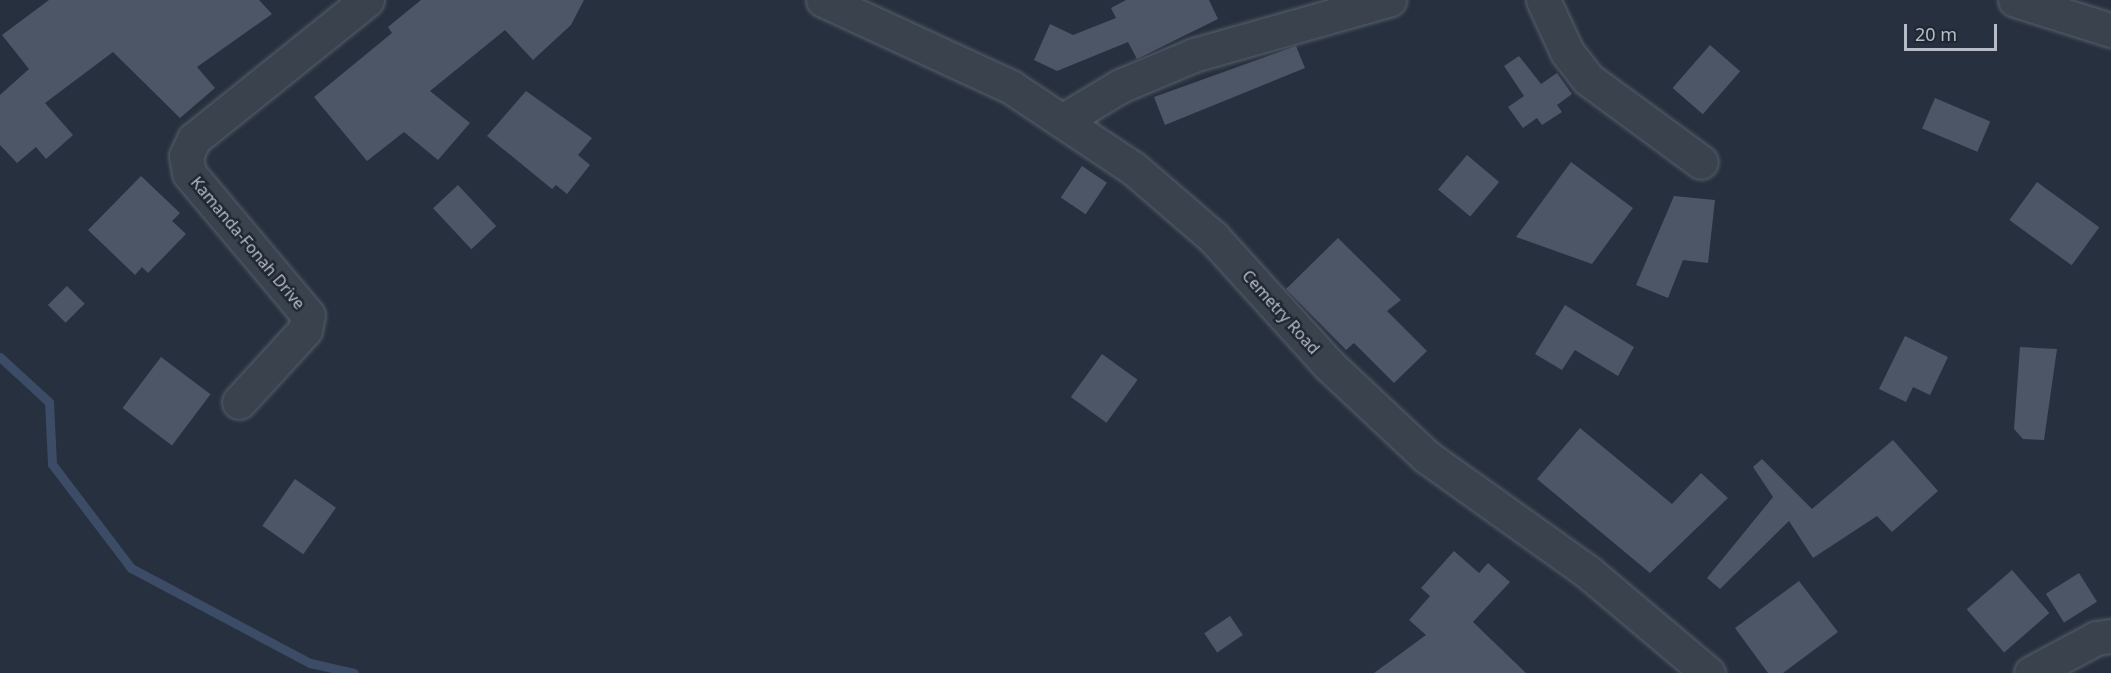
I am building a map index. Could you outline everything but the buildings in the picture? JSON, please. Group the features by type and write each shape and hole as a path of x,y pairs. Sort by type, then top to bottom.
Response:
{"street":[{"name":"Kamanda-Fonah Drive","path":"239,402 305,330 308,315 189,173 186,156 194,139 368,0"},
{"name":"Cemetry Road","path":"823,0 1011,87 1133,168 1213,237 1329,365 1427,457 1587,572 1708,673"},
{"path":"1062,121 1120,86 1194,55 1389,0"},
{"path":"1542,0 1567,52 1587,79 1701,162"},
{"path":"2016,0 2059,6 2111,30"},
{"path":"2031,673 2096,638 2111,636"}],"waterway":[{"path":"0,357 49,402 52,464 131,568 310,663 354,673"}]}
